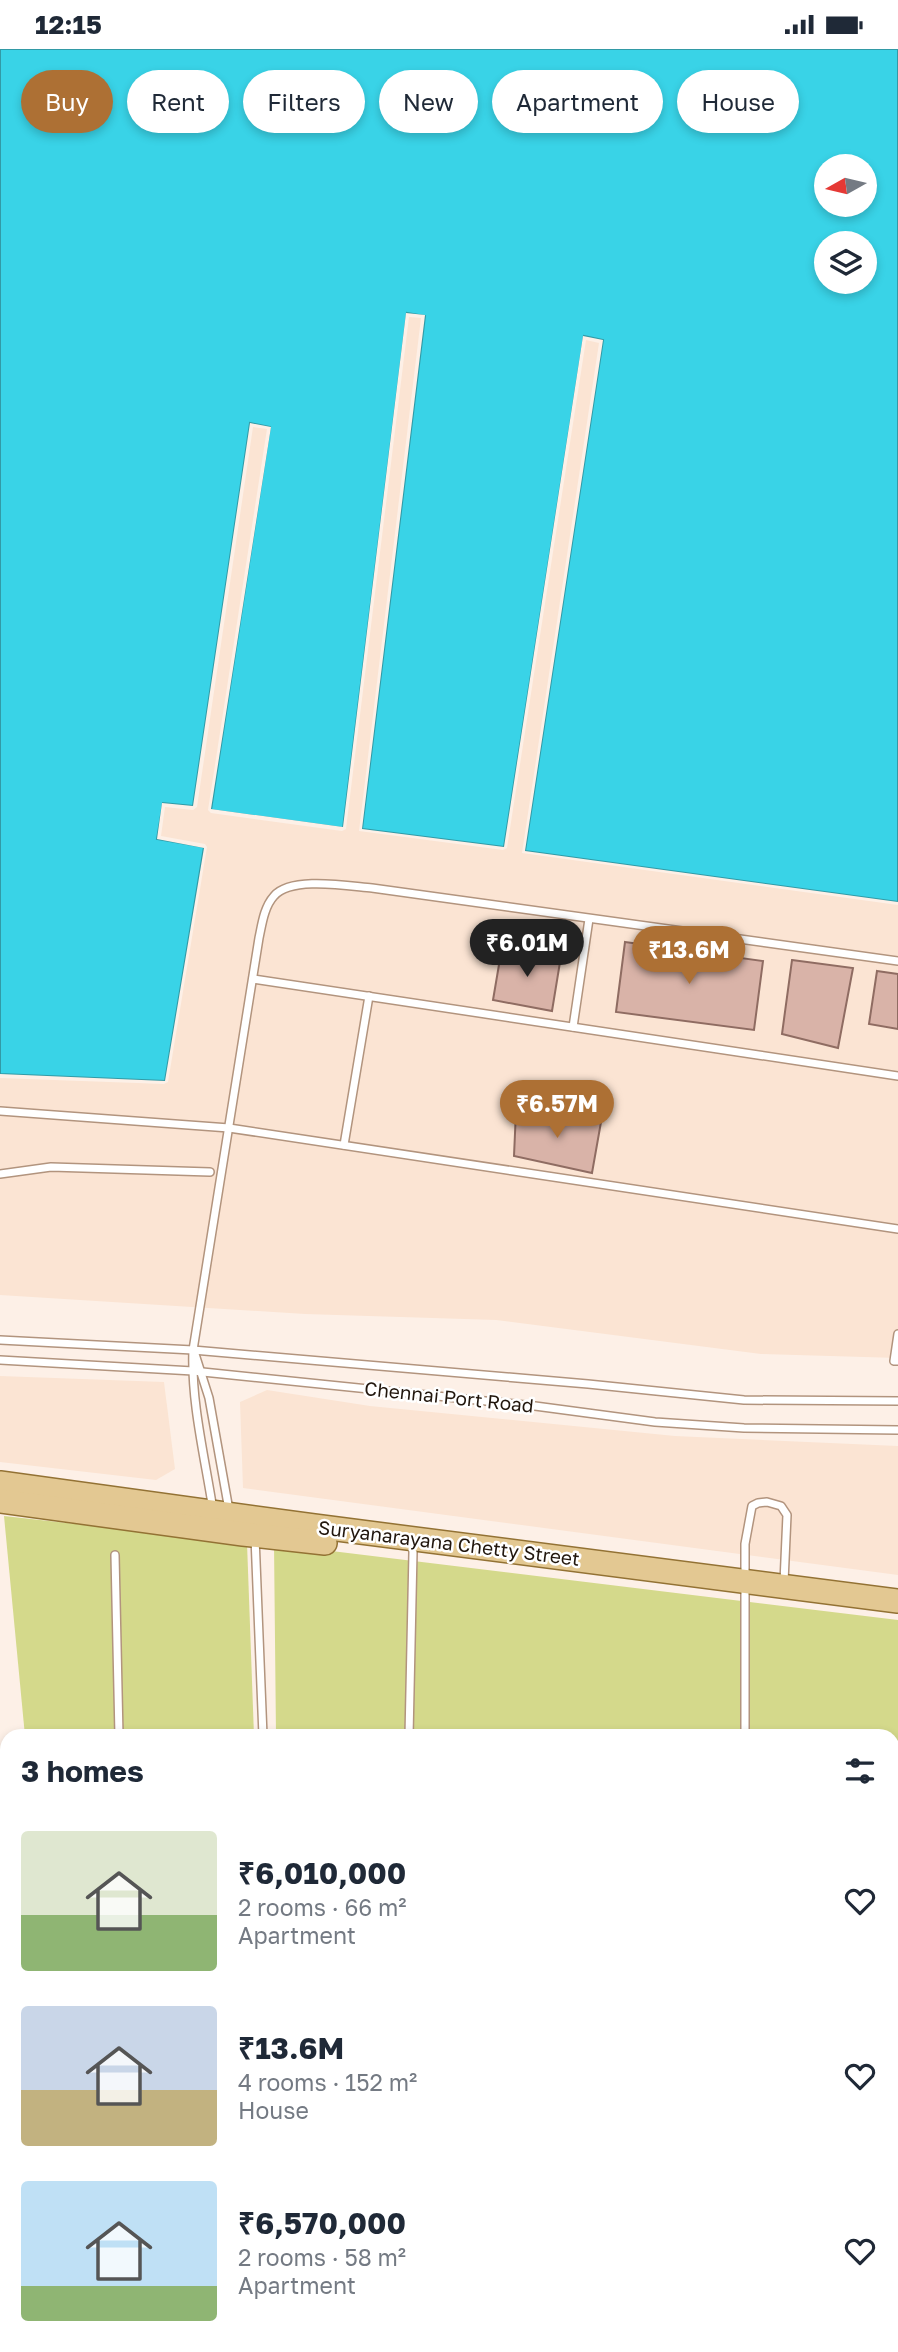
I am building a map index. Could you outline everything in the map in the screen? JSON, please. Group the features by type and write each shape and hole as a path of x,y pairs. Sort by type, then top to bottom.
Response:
{"main road":[{"name":"Suryanarayana Chetty Street","path":"0,1483 223,1522 255,1535 413,1552 591,1577 744,1588 784,1587 898,1601"},
{"name":"Suryanarayana Chetty Street","path":"0,1500 223,1522 744,1588 898,1615"}],"lane":[{"path":"223,1522 193,1371 193,1350 259,938 267,907 273,896 293,886 329,884 372,888 898,961"},
{"path":"573,1027 589,919"},
{"path":"253,979 898,1076"},
{"path":"344,1145 369,996"},
{"path":"0,1111 229,1128 898,1229"},
{"path":"0,1174 51,1167 210,1172"},
{"path":"898,1333 894,1361 898,1361"},
{"name":"Chennai Port Road","path":"0,1340 193,1350 744,1400 898,1401"},
{"path":"193,1350 202,1373 211,1411 223,1522"},
{"name":"Chennai Port Road","path":"0,1360 193,1371 535,1406 668,1423 744,1428 898,1430"},
{"path":"745,1729 744,1588 749,1515 752,1506 758,1503 781,1506 787,1515 784,1587"},
{"path":"255,1535 263,1729"},
{"path":"409,1729 413,1552"},
{"path":"115,1555 119,1729"}],"shaded area":[{"path":"406,313 603,340 525,850 898,902 898,1358 761,1354 496,1320 305,1314 0,1295 0,1074 164,1081 204,848 157,839 162,803 193,806 250,423 271,427 211,809"},
{"path":"0,1376 164,1382 175,1469 156,1480 0,1462"},
{"path":"267,1390 370,1406 675,1436 898,1446 898,1575 243,1488 240,1402"}],"green space":[{"path":"4,1516 247,1543 254,1729 24,1729"},
{"path":"274,1544 898,1620 898,1729 276,1729"}],"water":[{"path":"0,49 898,49 898,902 525,851 603,340 584,336 504,847 362,829 425,316 407,313 343,828 211,810 270,427 250,423 193,806 163,803 157,839 204,847 165,1081 0,1074"}],"pier":[{"path":"406,313 425,315 362,829 504,847 583,336 603,340 525,851 898,902 898,905 522,853 599,343 586,340 507,848 503,850 359,831 421,318 409,317 346,829 342,831 211,813 208,810 267,429 253,427 197,807 193,810 165,807 161,836 205,844 207,847 168,1082 0,1078 0,1074 165,1081 204,848 157,839 162,803 193,806 250,423 271,427 211,809 343,827"}],"building":[{"path":"625,942 763,961 754,1030 616,1012"},
{"path":"502,947 561,956 552,1011 493,1000"},
{"path":"792,960 853,968 838,1048 782,1034"},
{"path":"877,971 898,974 898,1029 869,1024"},
{"path":"516,1111 601,1122 592,1173 514,1156"}]}
